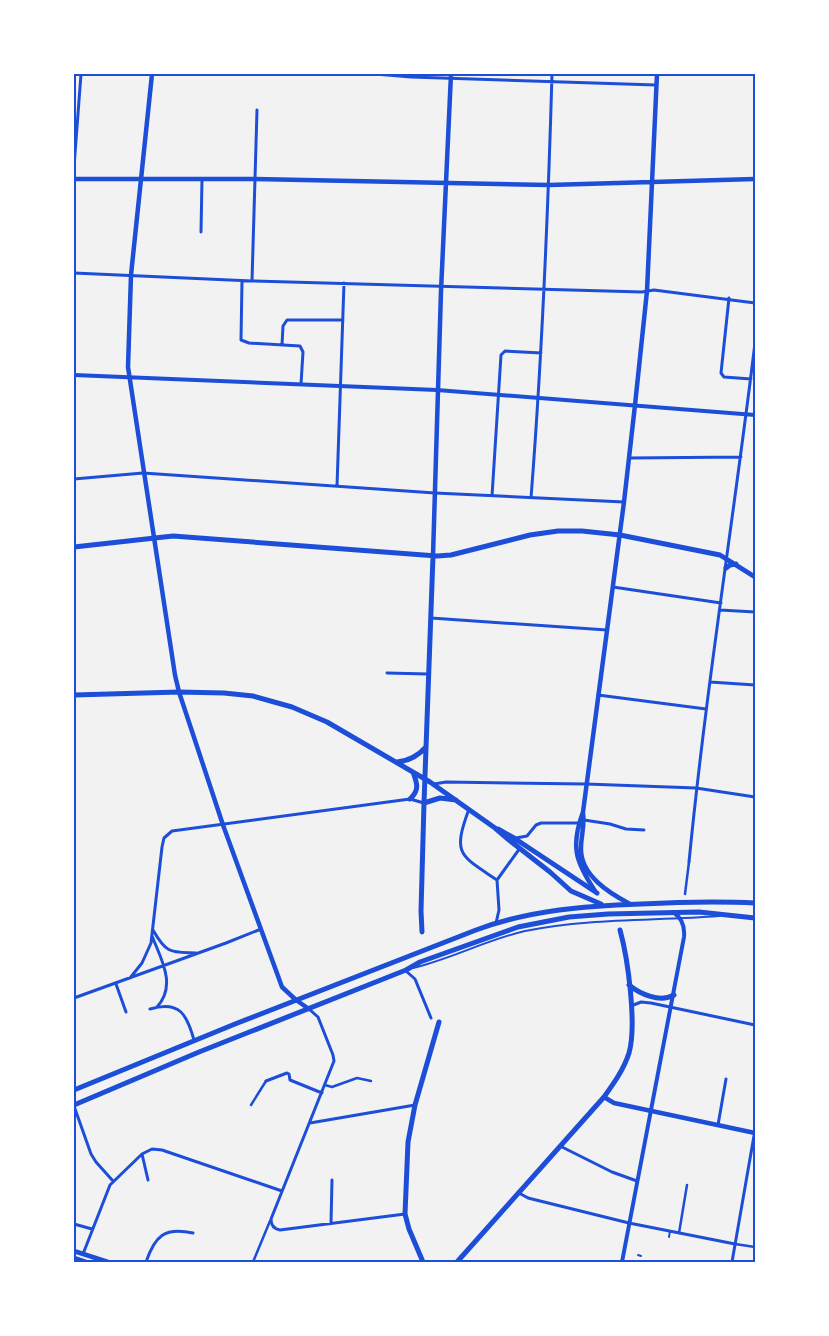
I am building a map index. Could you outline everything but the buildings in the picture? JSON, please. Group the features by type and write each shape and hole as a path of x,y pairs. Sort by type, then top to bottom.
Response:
{"main road":[{"path":"152,74 131,276 128,378 174,675 223,825 282,988 309,1009"},
{"path":"596,893 582,872 576,846 583,812 630,458 646,291 657,74"},
{"path":"422,932 421,911 437,390 451,76"},
{"path":"74,179 255,179 549,185 755,179"},
{"path":"74,547 173,536 433,556 451,555 541,533 582,531 620,535 720,555 728,558 755,577"},
{"path":"726,568 736,564"},
{"path":"74,696 179,692 224,693 253,696 279,702 327,722 425,778 495,828 571,891 604,905"},
{"path":"397,762 416,757 426,746"},
{"path":"410,799 417,787 413,772"},
{"path":"424,803 440,798 459,801"},
{"path":"581,822 581,851 586,868 605,888 630,904"},
{"path":"495,828 514,838 596,893"},
{"path":"74,1090 296,1000 496,923 549,910 604,905 712,901 755,903"},
{"path":"74,1105 199,1052 406,970 420,962 472,942 537,922 589,915 672,912 699,912 755,918"},
{"path":"458,1261 604,1097 618,1076 629,1053 632,1032 629,985 620,930"},
{"path":"629,985 642,993 660,998 674,995"},
{"path":"423,1262 408,1229 405,1214 408,1142 415,1105 439,1022"},
{"path":"604,1097 614,1103 755,1132"},
{"path":"74,1251 108,1262"},
{"path":"74,1258 86,1262"}],"street":[{"path":"74,167 81,74"},
{"path":"375,74 656,85"},
{"path":"488,74 488,79"},
{"path":"531,498 539,397 552,74"},
{"path":"252,281 257,110"},
{"path":"201,232 202,179"},
{"path":"74,273 242,281 654,290 729,298 755,303"},
{"path":"242,281 241,340 250,343 298,346 302,350 302,384"},
{"path":"338,486 344,283"},
{"path":"729,298 721,374 724,377 751,379"},
{"path":"282,345 283,326 286,320 342,320"},
{"path":"686,894 696,788 755,343"},
{"path":"492,496 500,358 503,352 508,351 541,354"},
{"path":"74,375 437,390 755,415"},
{"path":"630,458 741,457"},
{"path":"74,479 143,474 435,493 624,502"},
{"path":"613,587 721,603"},
{"path":"720,610 755,612"},
{"path":"431,618 607,630"},
{"path":"387,673 429,674"},
{"path":"710,682 755,685"},
{"path":"598,694 706,709"},
{"path":"434,784 446,782 586,784 696,788 755,798"},
{"path":"130,978 145,957 152,935 162,847 167,834 174,830 410,799 424,803"},
{"path":"469,808 462,831 462,852 470,862 497,880"},
{"path":"514,838 527,836 541,822 605,823 626,829 644,830"},
{"path":"496,923 499,910 497,880 520,848"},
{"path":"622,1262 626,1253 629,1223 685,930 681,919 672,912"},
{"path":"74,998 262,929"},
{"path":"153,930 161,944 170,951 199,953"},
{"path":"152,935 167,980 165,995 157,1007"},
{"path":"406,970 415,979 431,1018"},
{"path":"116,984 126,1012"},
{"path":"631,1006 646,1002 755,1025"},
{"path":"150,1009 169,1006 180,1011 189,1022 195,1041"},
{"path":"253,1262 334,1063 334,1056 318,1018 309,1009"},
{"path":"251,1106 266,1081 287,1073 290,1080 322,1093"},
{"path":"325,1085 332,1087 357,1078 371,1081"},
{"path":"718,1125 726,1079"},
{"path":"74,1105 91,1154 113,1181"},
{"path":"309,1124 415,1105"},
{"path":"732,1262 755,1132"},
{"path":"560,1146 612,1172 637,1180"},
{"path":"83,1254 106,1193 113,1181 142,1154 152,1149 158,1149 282,1191"},
{"path":"142,1154 148,1180"},
{"path":"331,1223 332,1180"},
{"path":"679,1233 687,1185"},
{"path":"518,1193 528,1198 629,1223 755,1247"},
{"path":"271,1219 272,1226 278,1230 405,1214"},
{"path":"74,1224 92,1229"},
{"path":"146,1262 153,1245 161,1237 172,1232 193,1233"}],"lane":[{"path":"406,970 507,936 538,929 604,921 726,916"},
{"path":"669,1237 670,1231"},
{"path":"458,1261 473,1246"}]}
